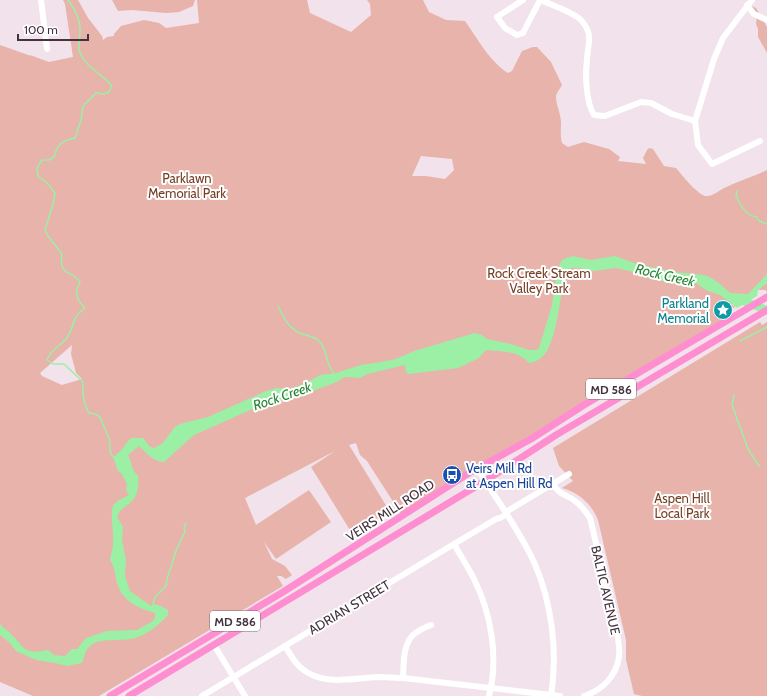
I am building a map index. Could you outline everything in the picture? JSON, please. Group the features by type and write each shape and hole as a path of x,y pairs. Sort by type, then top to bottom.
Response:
{"main road":[{"name":"VEIRS MILL ROAD","path":"110,696 283,592 477,468 531,439 584,405 767,298"},
{"name":"VEIRS MILL ROAD","path":"129,696 485,481 556,435 767,310"},
{"path":"186,651 191,659"}],"street":[{"path":"41,0 47,49"},
{"path":"523,0 497,17 505,28 516,35 523,33 540,0 574,16 580,20 586,28 589,36 586,66 588,97 590,108 594,115 605,116 641,102 651,103 672,114 695,121"},
{"path":"752,0 723,38 714,59 695,121 698,146 712,164 760,141"},
{"path":"747,5 754,14 767,20"},
{"path":"477,468 506,512 534,562 547,603 551,624 554,654 551,696"},
{"name":"ADRIAN STREET","path":"202,696 454,544 500,518 506,512 569,474"},
{"name":"BALTIC AVENUE","path":"553,484 557,491 576,501 590,518 614,619 619,647 619,658 614,674 603,687 594,693 584,696"},
{"path":"454,544 474,579 487,613 493,651 491,688 489,696"},
{"path":"403,678 405,650 408,641 416,632 431,625"},
{"path":"214,645 245,696"},
{"path":"285,646 295,662 301,668 322,679 334,680 380,677 403,678 560,696"}],"green space":[{"path":"63,0 78,0 88,18 102,36 103,40 107,37 114,36 121,26 144,20 159,23 166,28 199,23 197,0 307,0 310,13 351,32 371,15 370,4 367,0 423,0 429,12 446,20 465,21 489,56 508,73 512,71 522,51 537,47 551,62 562,85 557,94 556,100 561,120 562,143 568,147 584,142 609,149 620,157 618,161 646,164 643,158 649,148 653,149 664,166 676,168 693,188 705,196 712,195 731,185 767,170 767,292 765,290 758,290 763,287 731,304 735,307 729,311 731,315 401,514 367,461 360,455 356,443 349,445 390,512 353,535 311,467 335,451 245,498 256,525 309,490 331,522 276,559 264,542 272,559 285,566 292,575 286,579 281,576 277,576 283,586 99,696 33,696 0,682 0,45 49,62 73,57 65,4","holes":["421,156 452,159 454,170 445,179 426,176 412,176","72,345 71,354 76,373 82,379 62,385 42,376 40,373"]},
{"path":"112,0 195,0 193,6 179,12 166,13 132,10 118,11"},
{"path":"749,5 756,8 767,27 767,53 758,37 758,29 756,24 757,14"},
{"name":"Aspen Hill Local Park","path":"760,322 762,325 767,322 767,696 642,696 634,694 626,660 626,640 598,520 592,509 584,500 574,493 562,488 573,481 559,466 553,448"}],"water":[{"path":"573,256 591,260 615,256 637,264 675,272 704,275 715,280 730,293 748,294 767,274 767,283 758,290 757,296 737,308 720,295 708,291 697,284 660,281 642,274 616,268 594,271 572,268 565,270 558,315 552,340 544,355 536,361 529,363 525,359 515,354 486,350 479,358 458,368 409,374 406,372 405,365 367,374 360,378 345,377 337,382 291,399 271,401 194,435 164,462 153,459 139,446 128,455 138,476 137,493 134,499 122,509 117,517 123,527 122,540 126,560 125,576 130,591 151,606 153,604 168,610 168,615 153,629 135,638 94,643 87,650 82,663 67,666 36,660 16,651 10,643 0,635 0,624 25,649 29,651 33,652 48,650 54,655 65,656 72,649 77,649 86,638 107,631 137,630 153,621 155,613 137,606 127,600 123,595 117,583 114,568 110,560 113,546 112,509 114,504 129,495 126,490 127,484 122,474 118,471 113,457 131,438 143,438 149,446 154,448 163,443 174,428 180,424 208,417 266,391 277,388 289,389 306,383 320,375 336,373 361,365 396,359 414,351 475,333 482,335 487,339 511,344 529,350 536,350 539,348 552,305 557,270 562,260"}],"waterway":[{"path":"68,0 78,17 80,25 79,47 83,59 112,86 109,92 104,94 96,93 83,106 81,120 75,138 63,142 57,149 54,157 49,160 42,160 37,168 38,176 47,183 55,193 45,230 62,254 62,266 66,272 77,278 80,282 77,290 77,296 85,308 75,319 69,335 52,351 47,360 53,364 64,364 83,382 85,406 89,413 100,417 110,441 110,451 113,457"},
{"path":"737,191 736,196 744,210 750,215 757,217 759,221 767,224"},
{"name":"Rock Creek","path":"738,299 767,310"},
{"path":"278,306 287,322 296,331 316,338 320,342 323,346 329,366 334,373"},
{"path":"740,341 767,327"},
{"path":"734,395 732,405 748,449 759,466"},
{"path":"153,604 155,597 166,586 176,551 185,531 184,528 186,523"}],"place":[{"name":"Parkland Memorial","path":"723,310"},
{"name":"Veirs Mill Rd at Aspen Hill Rd","path":"452,475"}],"park label":[{"name":"Parklawn Memorial Park","path":"187,186"},
{"name":"Rock Creek Stream Valley Park","path":"539,280"}]}
